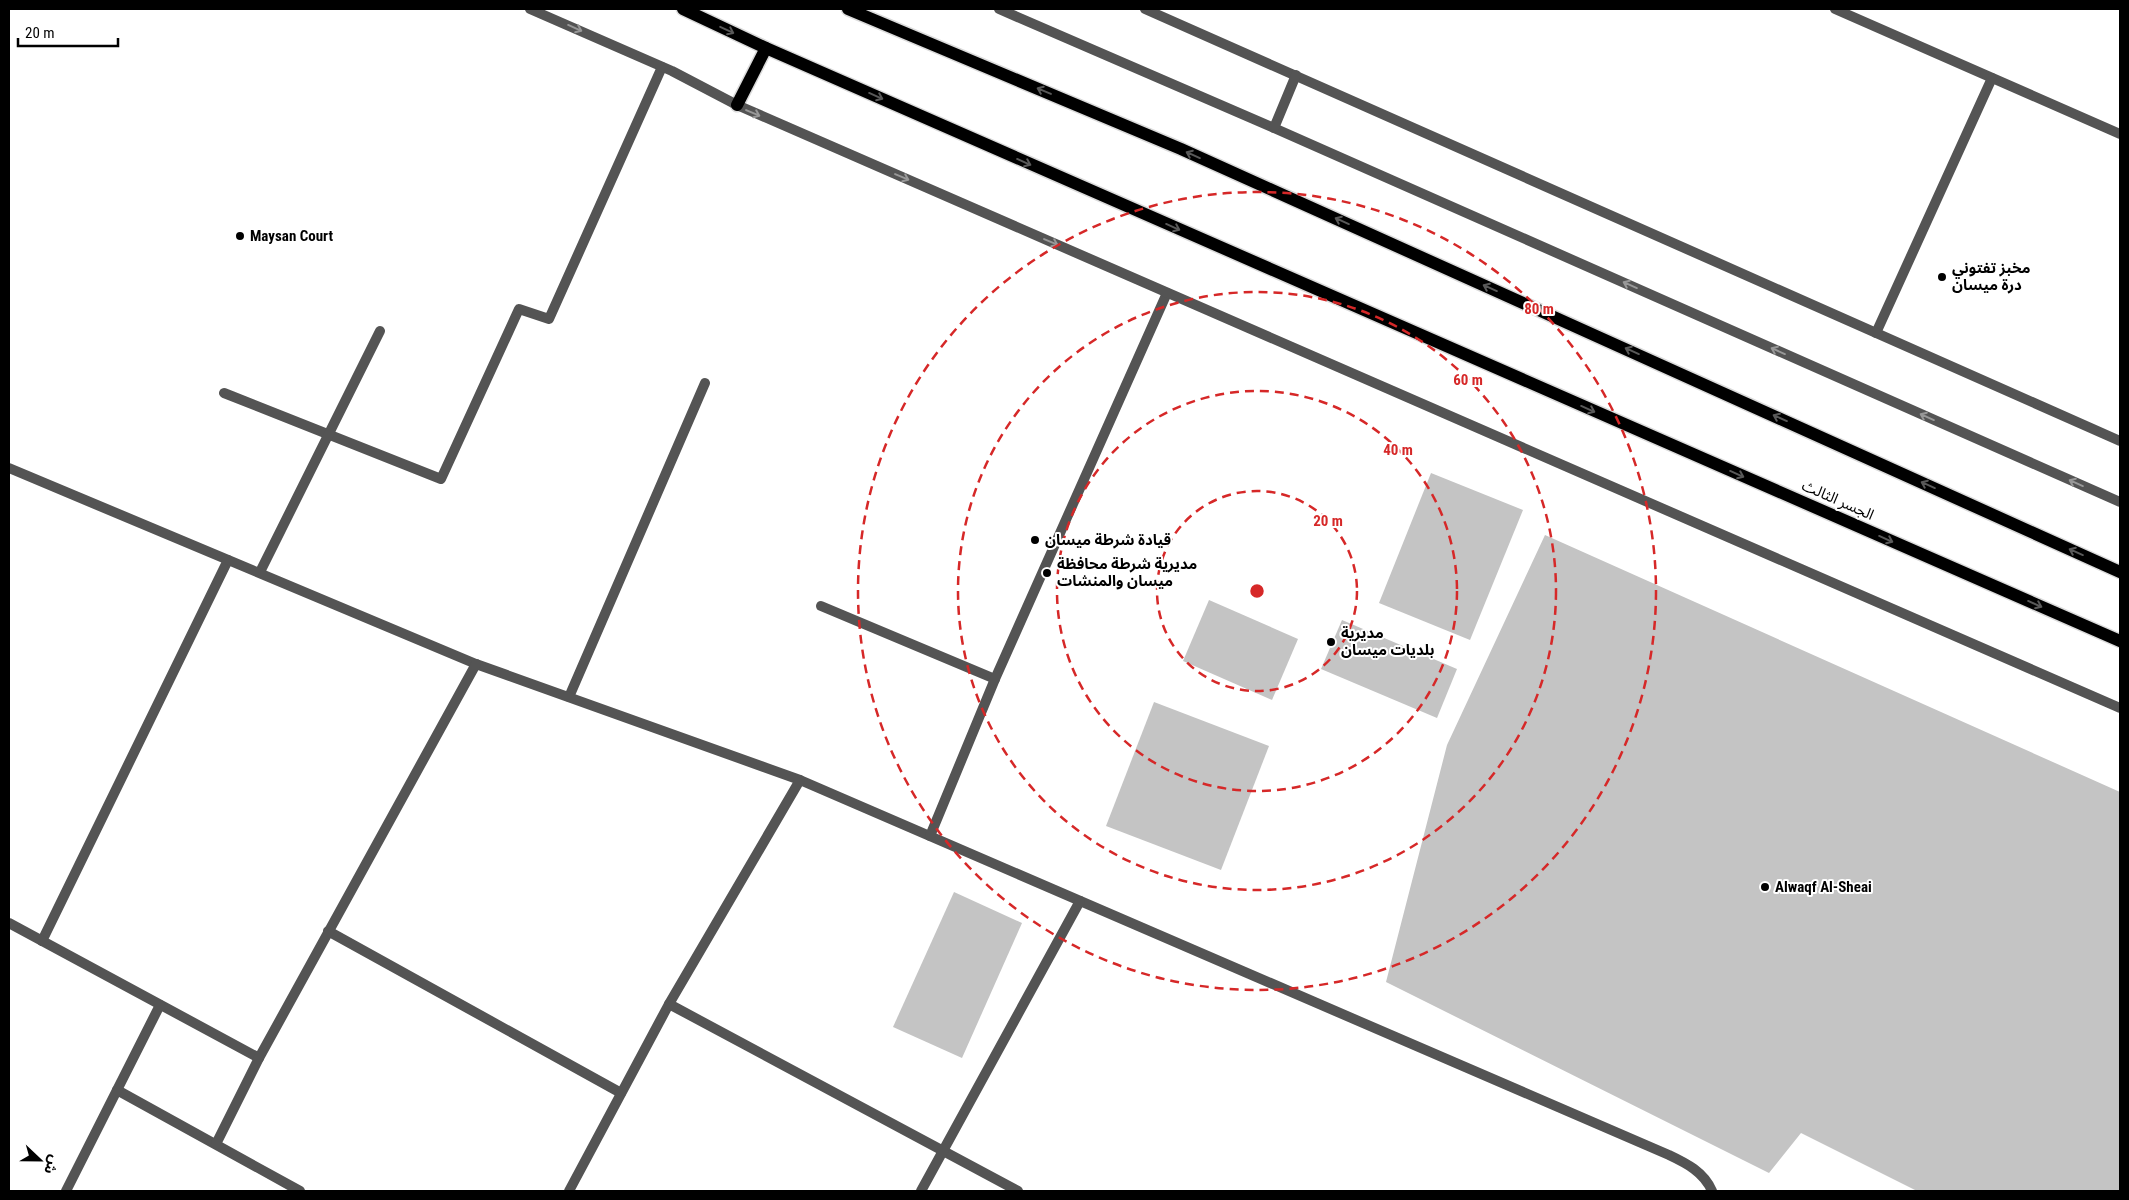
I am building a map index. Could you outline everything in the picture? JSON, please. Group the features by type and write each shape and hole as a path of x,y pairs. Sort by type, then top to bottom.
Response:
{"main road":[{"name":"الجسر الثالث","path":"683,9 766,48 1543,390 2120,641"},
{"path":"848,9 1181,149 2120,572"},
{"path":"737,106 766,48"}],"street":[{"path":"530,9 662,67 737,106 2120,708"},
{"path":"999,9 1274,128 2120,502"},
{"path":"1835,9 2120,134"},
{"path":"1152,10 2120,441"},
{"path":"224,393 441,479 519,309 549,319 662,67"},
{"path":"1274,128 1296,75"},
{"path":"1876,333 1992,78"},
{"path":"930,836 995,679 1167,292"},
{"path":"260,572 327,434 380,331"},
{"path":"569,697 706,383"},
{"path":"9,468 476,664 800,780 1669,1155 1691,1165 1709,1183 1712,1191"},
{"path":"42,941 228,560"},
{"path":"821,606 995,679"},
{"path":"216,1144 259,1058 476,664"},
{"path":"569,1191 669,1004 800,780"},
{"path":"921,1191 1080,901"},
{"path":"9,923 259,1058"},
{"path":"328,931 621,1093"},
{"path":"669,1004 1018,1191"},
{"path":"66,1191 160,1005"},
{"path":"118,1090 300,1191"}],"building":[{"path":"1431,473 1523,510 1470,640 1379,603"},
{"name":"Alwaqf Al-Sheai","path":"1545,535 2120,792 2120,1191 1917,1191 1801,1133 1769,1173 1386,982 1447,745"},
{"path":"1209,600 1298,639 1272,700 1183,661"},
{"path":"1342,620 1457,669 1437,718 1321,669"},
{"path":"1154,702 1269,746 1221,870 1106,826"},
{"path":"954,892 1022,923 962,1058 893,1027"}],"place":[{"name":"Maysan Court","path":"240,236"},
{"name":"مخبز تفتوني درة ميسان","path":"1942,277"},
{"name":"قيادة شرطة ميسان","path":"1035,540"},
{"name":"مديرية شرطة محافظة ميسان والمنشات","path":"1047,573"},
{"name":"مديرية بلديات ميسان","path":"1331,642"},
{"name":"Alwaqf Al-Sheai","path":"1765,887"}]}
